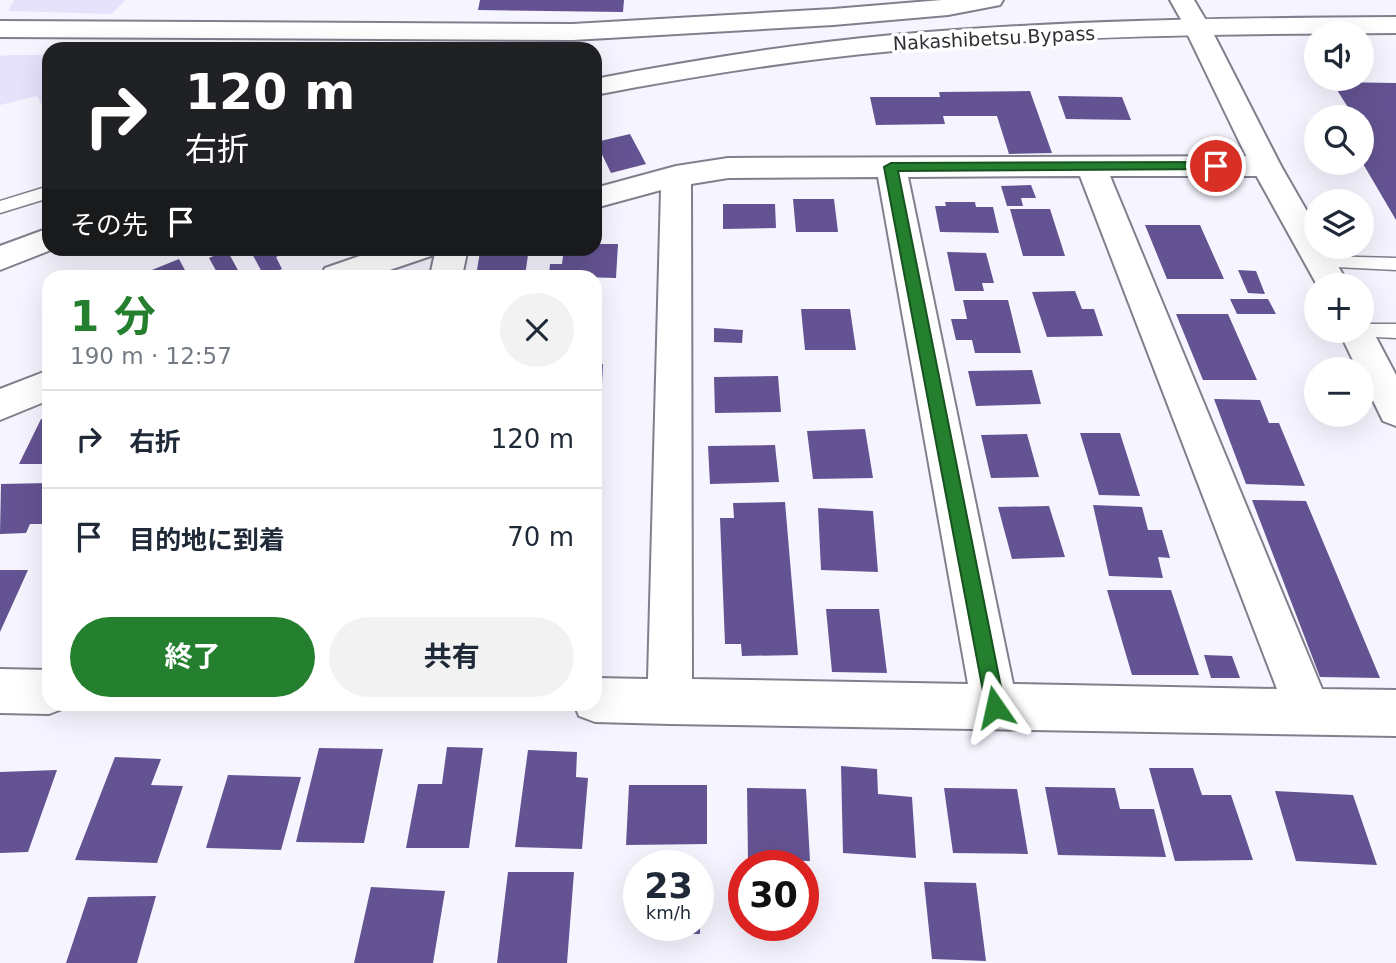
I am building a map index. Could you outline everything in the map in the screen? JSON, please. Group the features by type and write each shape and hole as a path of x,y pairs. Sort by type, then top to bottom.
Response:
{"main road":[{"path":"0,29 573,32 834,17 948,7 992,0"},
{"path":"1182,0 1266,166 1326,273"},
{"name":"Nakashibetsu Bypass","path":"602,85 668,71 914,40 1196,27 1396,25"},
{"path":"602,196 676,176 728,167 1266,166"},
{"path":"891,167 995,707"},
{"path":"1091,167 1309,712"},
{"path":"670,702 676,176"},
{"path":"0,258 42,242"},
{"path":"355,270 396,256"},
{"path":"1362,343 1396,411"},
{"path":"0,405 42,387"},
{"path":"0,691 42,691"},
{"path":"602,701 1396,713"}],"lane":[{"path":"0,207 42,194"},
{"path":"1334,273 1396,264"},
{"path":"1374,331 1396,331"}],"shaded area":[{"path":"14,0 126,0 111,14 8,11"},
{"path":"42,55 42,105 37,96 0,105 0,56"}],"building":[{"path":"480,0 624,0 623,12 478,10"},
{"path":"1374,83 1396,83 1396,220 1370,175 1374,175 1374,105 1346,105 1338,91 1374,91"},
{"path":"1030,91 1052,153 1009,154 997,116 943,116 945,124 876,125 870,97 940,97 939,92"},
{"path":"1058,96 1122,97 1131,120 1066,119"},
{"path":"630,134 646,164 611,173 602,154 602,141"},
{"path":"1031,185 1036,198 1021,198 1023,206 1007,206 1001,186"},
{"path":"793,199 834,199 838,232 796,232"},
{"path":"945,202 975,202 976,207 993,207 999,233 940,232 935,206 946,206"},
{"path":"723,204 775,204 776,228 723,229"},
{"path":"1010,209 1050,209 1065,256 1023,256"},
{"path":"1145,225 1200,225 1224,279 1167,279"},
{"path":"602,244 618,244 616,278 602,278 602,270 550,270 550,264 562,264 563,256 602,256"},
{"path":"947,252 986,253 994,283 982,283 984,291 955,291"},
{"path":"230,256 238,270 216,270 209,258"},
{"path":"253,256 278,256 276,257 282,269 261,270"},
{"path":"479,256 528,256 526,270 477,270"},
{"path":"179,259 185,270 152,270"},
{"path":"1238,270 1256,271 1265,294 1248,293"},
{"path":"1075,291 1082,309 1094,309 1103,336 1047,337 1032,292"},
{"path":"1230,299 1268,299 1276,314 1237,314"},
{"path":"963,300 1008,300 1021,353 975,353 972,340 956,340 951,319 967,319"},
{"path":"801,309 850,309 856,350 805,350"},
{"path":"1176,314 1228,314 1257,380 1203,380"},
{"path":"714,328 743,330 742,343 714,342"},
{"path":"1032,370 1041,404 976,406 968,371"},
{"path":"778,376 781,412 715,413 714,377"},
{"path":"1214,399 1260,400 1269,423 1279,423 1305,486 1246,484"},
{"path":"41,419 42,419 42,464 19,464"},
{"path":"865,429 873,478 813,479 807,431"},
{"path":"1080,433 1120,433 1140,496 1099,495"},
{"path":"1027,434 1039,477 991,478 981,435"},
{"path":"775,445 779,482 710,484 708,446"},
{"path":"42,483 42,524 30,524 26,533 0,534 1,484"},
{"path":"1252,500 1306,501 1380,678 1320,677"},
{"path":"785,502 798,655 742,656 741,644 725,644 720,518 734,518 733,503"},
{"path":"1093,505 1142,507 1148,530 1162,530 1170,558 1158,557 1163,578 1109,576"},
{"path":"1049,506 1065,557 1012,559 998,507"},
{"path":"818,508 873,511 878,572 821,570"},
{"path":"0,570 28,570 0,632"},
{"path":"1107,590 1171,590 1199,675 1132,675"},
{"path":"826,609 879,609 887,673 832,672"},
{"path":"1204,655 1232,656 1240,678 1211,678"},
{"path":"447,747 483,748 469,848 406,848 418,784 442,784"},
{"path":"319,748 383,749 364,843 296,842"},
{"path":"528,750 577,752 576,777 588,778 582,849 515,847"},
{"path":"115,757 161,759 151,785 183,786 157,863 75,860"},
{"path":"841,766 877,769 878,794 912,797 916,858 843,853"},
{"path":"1149,768 1193,768 1202,795 1231,795 1253,860 1175,861"},
{"path":"57,770 28,852 0,853 0,772"},
{"path":"228,775 301,777 281,850 206,848"},
{"path":"629,785 707,785 707,844 626,845"},
{"path":"1045,787 1115,788 1120,809 1154,809 1166,857 1058,855"},
{"path":"747,788 806,789 809,850 748,850"},
{"path":"944,788 1017,789 1028,854 953,853"},
{"path":"1275,791 1353,795 1377,865 1296,861"},
{"path":"508,872 574,872 567,963 497,963"},
{"path":"924,882 976,883 986,961 932,959"},
{"path":"371,887 445,891 433,963 354,963"},
{"path":"156,896 137,963 66,963 88,897"}],"route":[{"path":"995,707 891,167 1216,166"}]}
